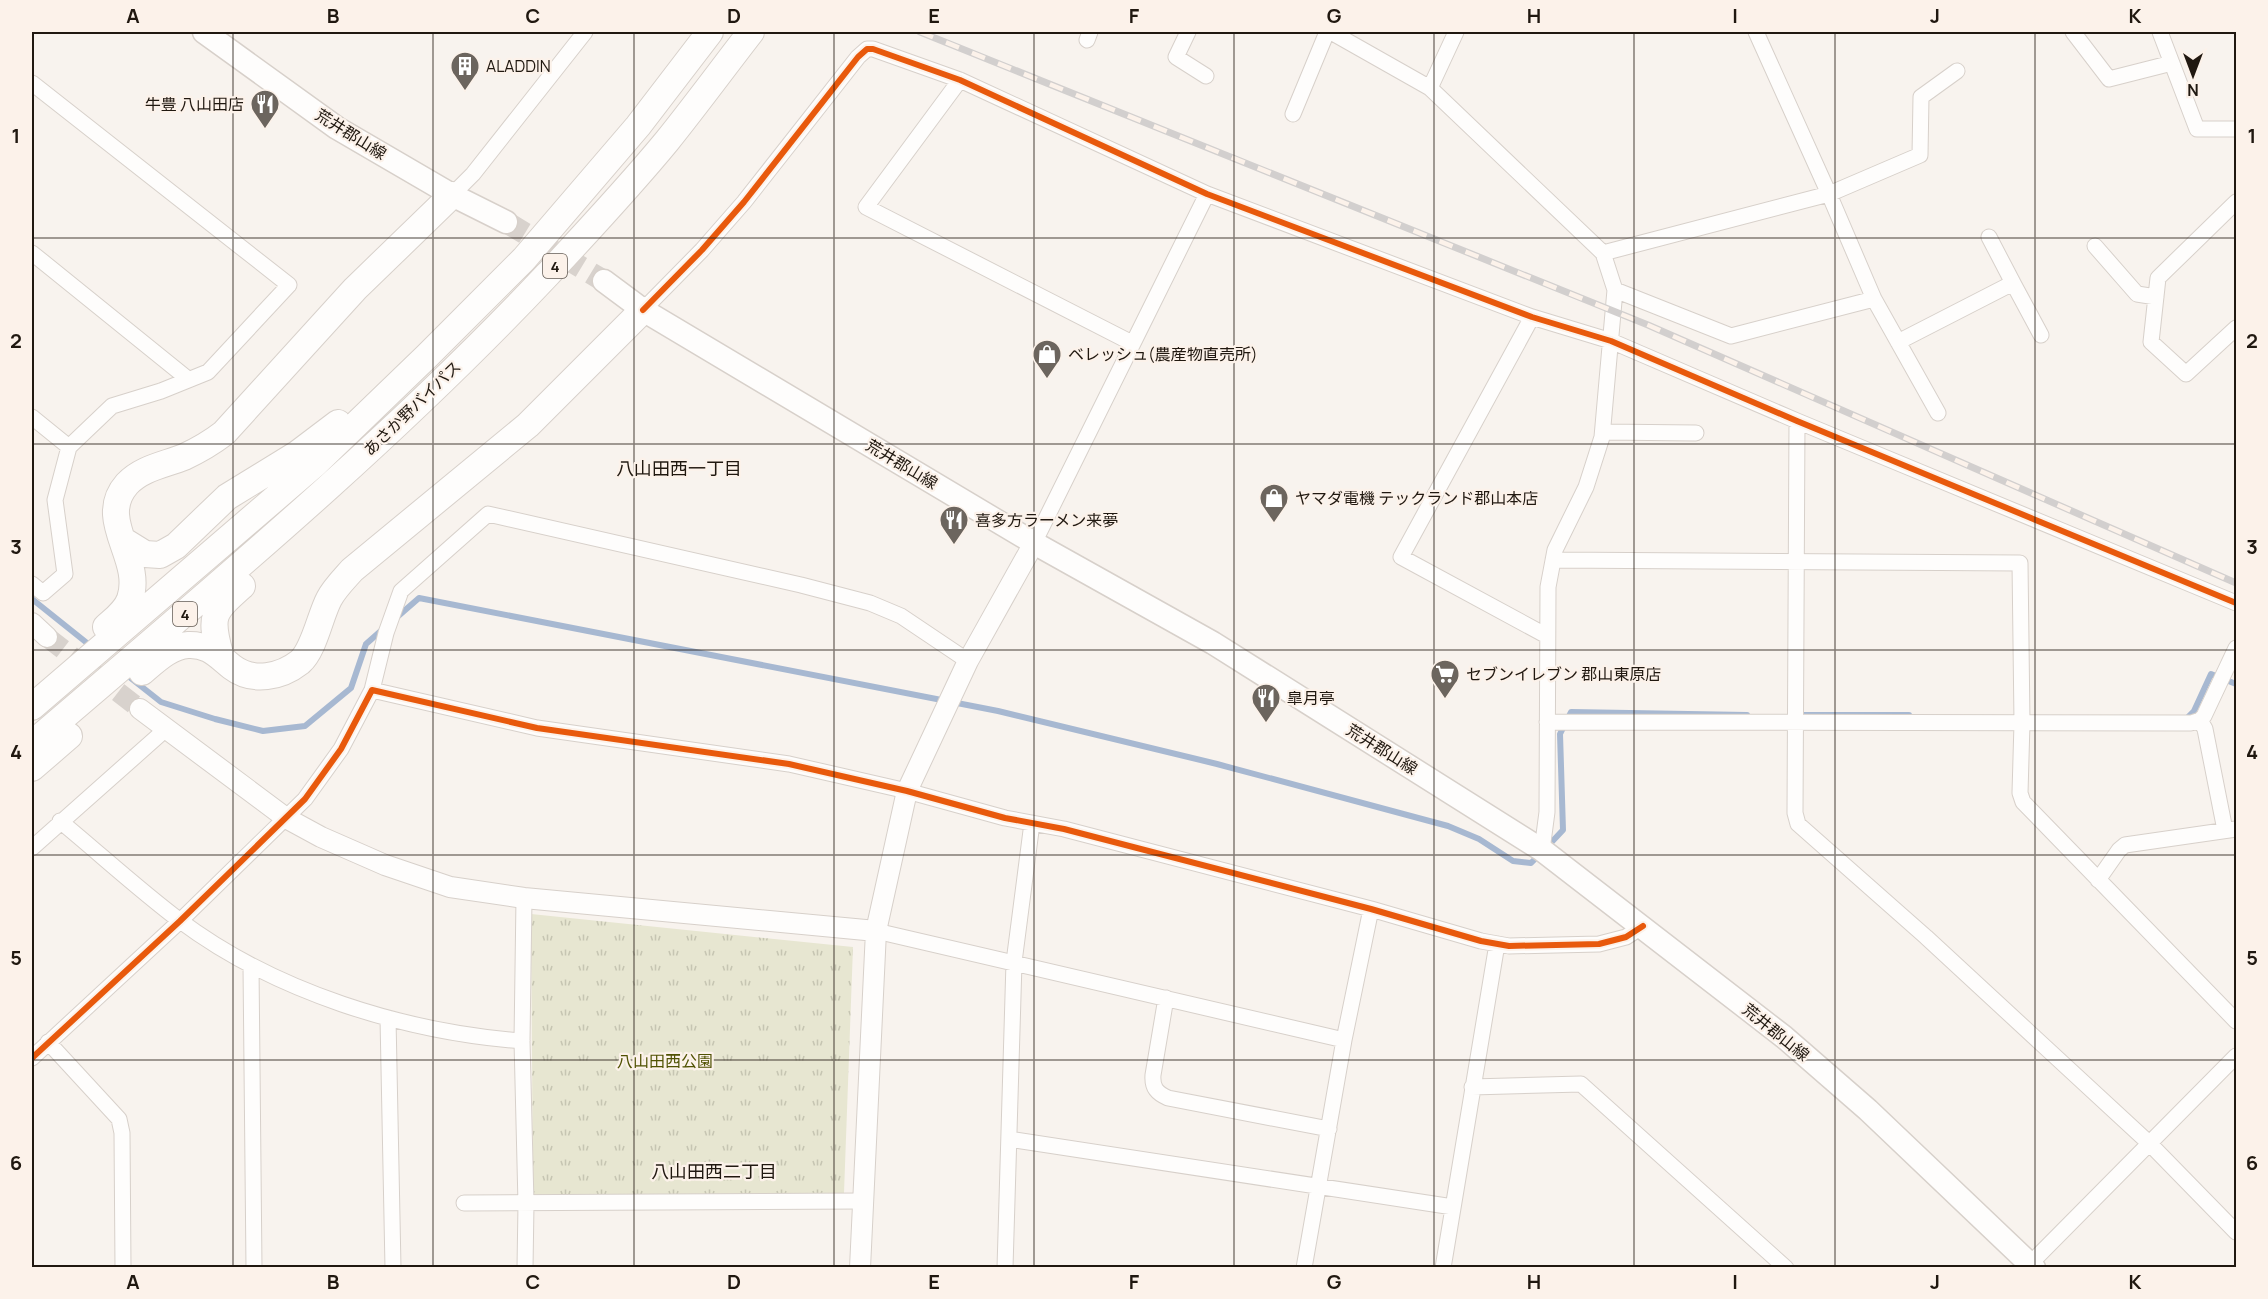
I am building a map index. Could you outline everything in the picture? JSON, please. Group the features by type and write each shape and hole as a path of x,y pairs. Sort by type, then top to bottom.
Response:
{"highway":[{"name":"あさか野バイパス","path":"33,706 315,464 427,356 524,259 638,126 710,32"},
{"name":"あさか野バイパス","path":"32,744 180,618 336,480 447,375 548,274 666,142 751,32"},
{"path":"33,706 50,676 121,614 130,599 133,578 124,542 116,526 116,500 125,486 138,473 191,454 206,447 224,433 355,290 452,195"},
{"path":"32,768 164,653 186,645 199,646 220,654 234,668 256,677 280,675 302,660 330,596 352,570 528,425 643,310"},
{"path":"124,542 145,554 160,555 176,546 227,497 297,454 427,356"},
{"path":"220,654 213,623 218,608 294,538 336,480"}],"main road":[{"name":"荒井郡山線","path":"204,32 337,128 452,195 506,222"},
{"name":"荒井郡山線","path":"604,281 643,310 1034,543 1213,643 1542,850 1784,1037 1835,1081 2030,1266"}],"street":[{"path":"452,195 473,174 585,32"},
{"path":"1188,32 1176,57 1206,76"},
{"path":"1293,114 1329,32 1430,88 1604,252 1615,290 1603,432 1589,479 1555,550 1548,587 1547,812 1542,850"},
{"path":"1430,88 1456,32"},
{"path":"1756,32 1874,299 1938,412"},
{"path":"2073,32 2109,79 2172,63"},
{"path":"2160,32 2197,129 2236,129"},
{"path":"643,310 702,250 744,202 864,51 876,49 960,80 1207,194 1532,317 1611,341 1797,421 2236,603"},
{"path":"1604,252 1829,194 1920,155 1921,97 1957,71"},
{"path":"960,80 866,207 1132,343"},
{"path":"32,82 289,285 208,372 161,391 112,406 69,447 55,500 65,574 43,593 32,584"},
{"path":"860,1268 876,931 907,791 968,661 1034,543 1207,194"},
{"path":"2236,202 2158,278 2151,342 2186,374 2236,328"},
{"path":"1989,237 2041,335"},
{"path":"2095,246 2137,294 2156,297"},
{"path":"32,253 188,379"},
{"path":"1898,342 2013,283"},
{"path":"1615,290 1731,336 1874,299"},
{"path":"1532,317 1401,557 1547,636"},
{"path":"32,417 69,447"},
{"path":"1797,421 1794,723 1795,813 1798,824 1926,937 2150,1144 2236,1232"},
{"path":"1603,432 1695,433"},
{"path":"32,1058 180,921 305,799 341,749 372,690 386,633 401,591 488,514 801,585 870,603 901,616 968,661"},
{"path":"1553,560 2020,563 2022,723 2020,793 2023,802 2236,1021"},
{"path":"32,624 47,637"},
{"path":"1547,722 2191,723 2200,720 2236,648"},
{"path":"372,690 537,728 789,764 907,791 952,805 1064,829 1497,944 1560,946 1599,944 1626,937 1643,926"},
{"path":"140,709 286,818 321,837 385,865 450,887 524,898 876,931 1344,1040"},
{"path":"2098,880 2125,845 2230,829 2205,729 2200,720"},
{"path":"32,848 166,729"},
{"path":"60,821 180,921 251,966 338,1002 388,1018 462,1034 522,1041"},
{"path":"1005,1268 1014,962 1032,823"},
{"path":"524,898 522,1041 526,1204 525,1268"},
{"path":"1304,1268 1344,1040 1371,909"},
{"path":"1443,1268 1497,944"},
{"path":"251,966 254,1268"},
{"path":"1166,998 1153,1075 1154,1088 1159,1094 1168,1098 1329,1129"},
{"path":"388,1018 393,1268"},
{"path":"48,1042 119,1119 122,1133 123,1268"},
{"path":"2030,1266 2236,1056"},
{"path":"1472,1088 1581,1084 1786,1268"},
{"path":"1009,1139 1453,1207"},
{"path":"464,1203 863,1201"}],"green space":[{"name":"八山田西公園","path":"531,914 853,947 844,1193 533,1195"}],"waterway":[{"path":"396,618 419,598 998,711 1217,764 1448,826 1479,839 1513,861 1531,863 1540,854"},
{"path":"32,599 92,647"},
{"path":"123,672 161,702 215,719 263,731 305,726 351,688 366,644 383,629"},
{"path":"2183,718 2187,718 2194,711 2211,674 2236,684"},
{"path":"1547,847 1563,830 1560,734 1571,712 1747,715"},
{"path":"1796,715 1909,715"}],"tunnel":[{"path":"506,222 604,281"},
{"path":"47,637 140,709"}],"railway":[{"path":"920,32 1648,325 2236,583"}],"cycle path":[{"path":"643,310 702,250 744,202 858,57 867,49 873,49 960,80 1207,194 1532,317 1611,341 1797,421 2236,603"},
{"path":"32,1058 180,921 305,799 341,749 372,690 537,728 789,764 907,791 1005,818 1064,829 1371,909 1481,941 1509,946 1599,944 1626,937 1643,926"}],"place":[{"name":"ALADDIN","path":"465,92"},
{"name":"牛豊 八山田店","path":"265,130"},
{"name":"ベレッシュ(農産物直売所)","path":"1047,380"},
{"name":"ヤマダ電機 テックランド郡山本店","path":"1274,524"},
{"name":"喜多方ラーメン来夢","path":"954,546"},
{"name":"セブンイレブン 郡山東原店","path":"1445,700"},
{"name":"皐月亭","path":"1266,724"}],"district":[{"name":"八山田西一丁目","path":"679,468"},
{"name":"八山田西二丁目","path":"714,1171"}]}
